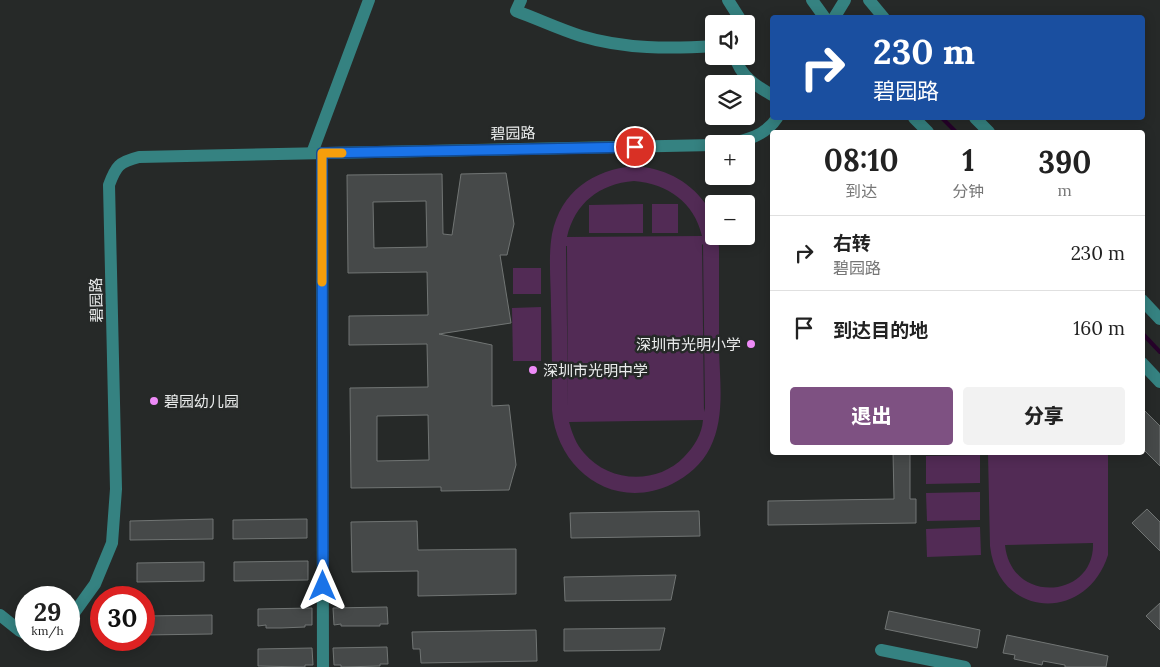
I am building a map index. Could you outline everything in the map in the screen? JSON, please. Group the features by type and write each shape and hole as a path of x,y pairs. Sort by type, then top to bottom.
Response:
{"street":[{"path":"323,667 317,153 369,0"},
{"path":"520,0 516,11 581,36 615,43 650,47 705,47"},
{"path":"728,0 737,15"},
{"path":"812,0 823,15"},
{"path":"836,15 845,0"},
{"path":"869,0 882,15"},
{"path":"739,65 741,71 749,80 770,94"},
{"path":"755,137 762,134 776,120"},
{"path":"916,120 926,130"},
{"path":"978,120 987,130"},
{"name":"碧园路","path":"80,605 95,584 112,543 116,489 109,185 114,171 123,161 139,157 705,145"},
{"path":"1145,303 1160,319"},
{"path":"1145,366 1160,382"},
{"path":"0,616 15,627"},
{"path":"881,650 965,667"}],"shaded area":[{"path":"634,166 655,169 674,176 690,187 705,203 705,245 719,245 721,388 720,413 715,437 703,459 694,469 672,484 651,491 630,493 610,489 592,480 577,468 565,451 556,432 552,410 550,261 552,234 556,219 563,206 581,185 592,178 619,168","holes":["634,181 668,191 686,204 693,213 702,236 567,237 576,214 590,197 610,186 621,183","703,244 705,408 704,412","566,246 567,246 568,406","703,420 701,430 694,445 673,466 647,476 633,477 606,470 594,463 579,446 569,422"]},
{"path":"643,204 643,233 589,233 589,205"},
{"path":"652,204 678,204 678,233 652,233"},
{"path":"513,268 541,268 541,294 513,294"},
{"path":"541,307 541,361 513,361 512,308"},
{"path":"980,455 980,483 926,484 926,456"},
{"path":"988,455 1108,455 1108,555 1097,577 1081,593 1063,601 1044,603 1025,599 1009,587 996,570 990,546","holes":["1093,543 1090,562 1081,575 1068,584 1052,588 1036,586 1022,578 1011,564 1005,545"]},
{"path":"980,492 980,520 927,521 926,493"},
{"path":"980,527 981,555 927,557 926,529"}],"building":[{"path":"506,173 514,224 507,255 500,255 511,323 439,334 492,345 492,406 509,405 516,465 509,490 441,491 441,487 351,488 350,388 428,387 427,344 349,345 349,316 428,315 427,272 348,273 347,175 442,174 443,234 452,235 461,174","holes":["426,201 427,247 374,248 373,202","428,415 429,460 377,461 377,416"]},
{"path":"1145,411 1160,426 1160,466 1145,451"},
{"path":"893,455 910,455 910,499 916,499 916,523 768,525 768,501 894,499"},
{"path":"1147,509 1160,522 1160,551 1132,523"},
{"path":"699,511 700,536 571,538 570,513"},
{"path":"213,519 213,539 130,540 130,521"},
{"path":"307,519 307,538 233,539 233,520"},
{"path":"417,521 418,550 516,549 516,594 418,596 418,571 352,572 351,522"},
{"path":"308,561 308,580 234,581 234,562"},
{"path":"204,562 204,581 137,582 137,563"},
{"path":"676,575 671,600 565,601 564,577"},
{"path":"1160,603 1160,630 1146,616"},
{"path":"387,607 388,624 380,624 380,626 334,625 333,608"},
{"path":"312,608 312,625 281,628 266,628 266,625 258,626 258,609"},
{"path":"889,611 980,630 977,648 885,629"},
{"path":"212,615 212,634 155,635 155,616"},
{"path":"665,628 660,650 564,651 564,629"},
{"path":"536,630 537,661 421,663 420,649 413,649 412,632"},
{"path":"1007,635 1108,656 1106,667 1065,667 1065,665 1043,661 1042,665 1014,659 1015,655 1003,653"},
{"path":"387,647 388,664 341,667 341,665 334,665 333,648"},
{"path":"312,648 313,665 305,665 305,667 258,666 258,649"}],"waterway":[{"path":"944,120 954,130"},
{"path":"1145,336 1160,352"}],"slow traffic":[{"path":"322,282 322,153 342,153"}],"place":[{"name":"深圳市光明小学","path":"751,344"},
{"name":"深圳市光明中学","path":"533,370"},
{"name":"碧园幼儿园","path":"154,401"}],"route":[{"path":"323,586 322,153 635,147"}]}
